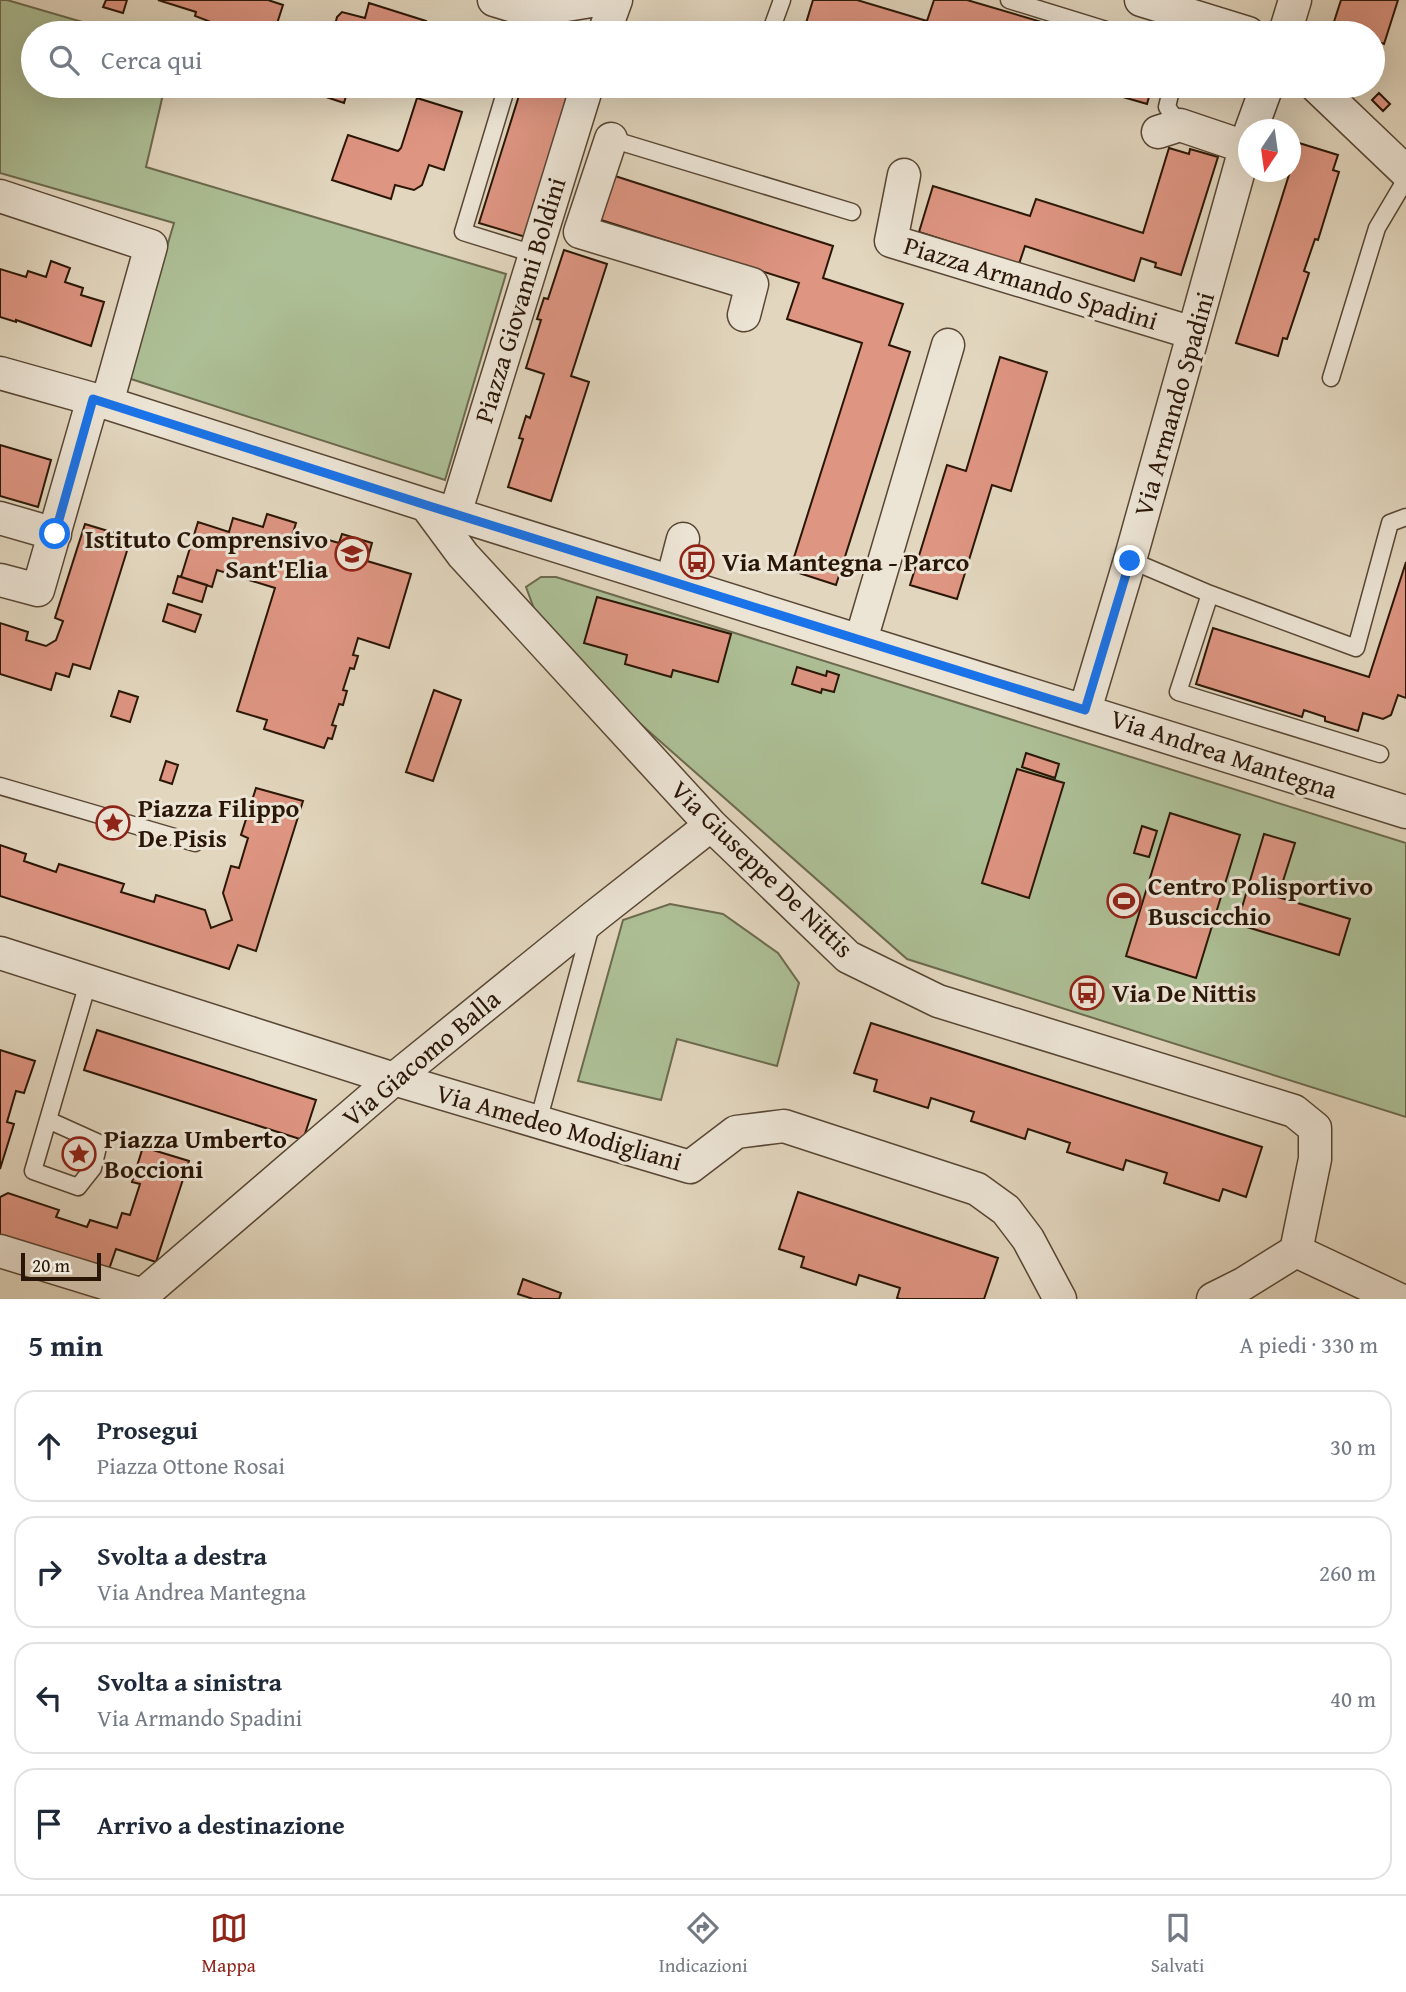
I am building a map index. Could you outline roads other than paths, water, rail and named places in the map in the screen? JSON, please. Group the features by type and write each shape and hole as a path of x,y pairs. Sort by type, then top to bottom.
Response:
{"street":[{"path":"494,0 525,21"},
{"path":"529,21 597,0"},
{"path":"608,21 616,0"},
{"path":"1141,0 1209,21"},
{"path":"1289,21 1295,0"},
{"name":"Piazza Giovanni Boldini","path":"441,510 534,254 583,98"},
{"name":"Via Armando Spadini","path":"1255,119 1263,98"},
{"path":"1329,98 1406,172"},
{"path":"1169,128 1238,137"},
{"path":"611,139 580,232 752,284 744,315"},
{"name":"Via Armando Spadini","path":"1085,710 1130,561 1238,173"},
{"name":"Piazza Armando Spadini","path":"904,175 891,241 1193,333"},
{"path":"0,196 152,246 38,590 0,580"},
{"path":"861,640 948,345"},
{"name":"Via Andrea Mantegna","path":"0,373 100,401 1406,812"},
{"name":"Via Giuseppe De Nittis","path":"441,510 463,555 711,825 848,957 938,1001 1294,1111 1315,1128 1315,1160 1296,1251"},
{"path":"0,518 55,534"},
{"path":"672,582 683,539"},
{"name":"Via Giacomo Balla","path":"141,1297 394,1079 711,825"},
{"name":"Via Amedeo Modigliani","path":"0,953 394,1079 690,1167 736,1132 784,1126 977,1189 1006,1210 1028,1239 1060,1299"},
{"path":"0,1251 141,1297"},
{"path":"1213,1299 1296,1251 1398,1299"}],"lane":[{"path":"774,21 782,0"},
{"path":"1009,0 1077,21"},
{"path":"503,98 463,232 534,254"},
{"path":"1169,98 1169,128"},
{"path":"611,139 852,212"},
{"path":"1331,378 1377,228 1406,179"},
{"path":"1130,561 1356,648 1390,523 1406,517"},
{"path":"1210,594 1178,692 1380,754"},
{"path":"0,786 195,843"},
{"path":"538,1122 594,917"},
{"path":"48,1120 99,1143 93,1168 78,1187 33,1171 48,1120 89,983"}],"place":[{"name":"Istituto Comprensivo Sant'Elia","path":"352,554"},
{"name":"Via Mantegna - Parco","path":"697,562"},
{"name":"Piazza Filippo De Pisis","path":"113,823"},
{"name":"Centro Polisportivo Buscicchio","path":"1124,901"},
{"name":"Via De Nittis","path":"1087,993"},
{"name":"Piazza Umberto Boccioni","path":"79,1154"}]}
